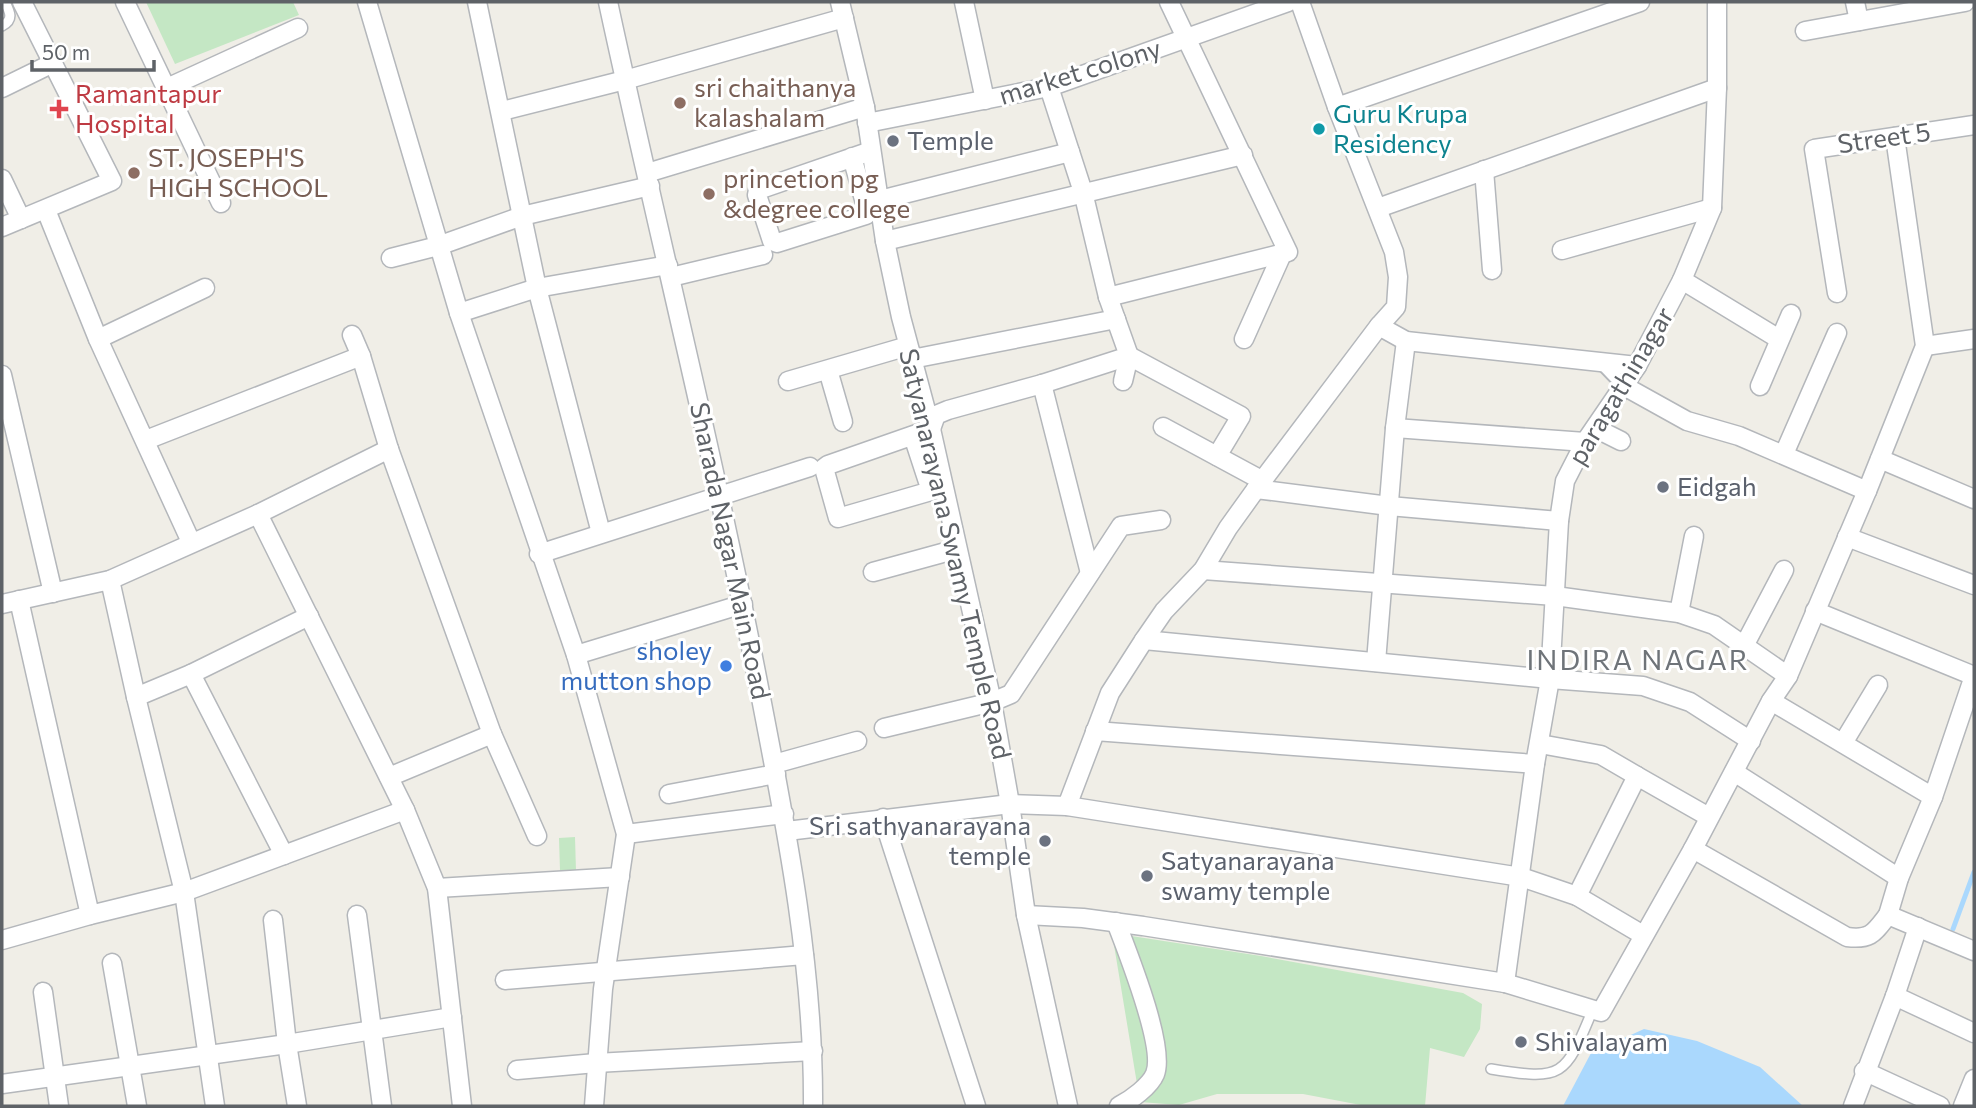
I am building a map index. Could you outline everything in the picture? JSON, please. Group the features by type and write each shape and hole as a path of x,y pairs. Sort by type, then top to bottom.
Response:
{"street":[{"path":"2,226 112,181 22,2"},
{"path":"125,2 221,203"},
{"path":"367,2 459,313 539,554 576,655 626,834 606,971 594,1106"},
{"path":"477,2 537,288 601,533"},
{"name":"Sharada Nagar Main Road","path":"608,2 743,604 775,769 804,955 813,1051 813,1106"},
{"path":"964,2 985,100"},
{"path":"1108,297 1288,252 1169,2"},
{"name":"market colony","path":"391,258 438,246 522,216 866,115 985,100 1049,87 1288,2"},
{"path":"1300,2 1337,107 1394,252 1398,277 1393,334 1395,428 1376,662"},
{"path":"1337,107 1640,2"},
{"name":"paragathinagar","path":"1505,983 1535,764 1550,679 1559,521 1565,481 1590,435 1637,366 1682,280 1712,208 1717,2"},
{"path":"1855,2 1859,21"},
{"path":"1805,31 1965,2"},
{"path":"502,111 625,80 842,10"},
{"name":"Satyanarayana Swamy Temple Road","path":"842,10 866,115 885,241 931,429 992,702 1026,915 1068,1106"},
{"path":"167,88 298,29"},
{"path":"2,88 52,63"},
{"path":"1049,87 1083,192 1108,297 1129,356 1123,381"},
{"path":"1378,208 1717,88"},
{"name":"Street 5","path":"1837,293 1814,149 1974,125"},
{"path":"1026,915 1115,922 1505,983 1601,1012 1693,849 1771,701 1788,676 1925,346 1895,137"},
{"path":"852,157 867,210 866,215 777,243 772,241 757,195 758,190 852,157 871,151"},
{"path":"880,200 1070,152"},
{"path":"885,241 1243,155"},
{"path":"1484,170 1492,270"},
{"path":"2,179 21,219"},
{"path":"1562,250 1712,208"},
{"path":"46,210 98,339 191,542"},
{"path":"1244,339 1282,254"},
{"path":"459,313 537,288 670,271 763,255"},
{"path":"1682,280 1779,339"},
{"path":"98,339 205,288"},
{"path":"1760,386 1791,314"},
{"path":"788,381 910,352 1116,319"},
{"path":"1784,454 1837,333"},
{"path":"1393,334 1637,366"},
{"path":"1067,806 1110,693 1164,611 1203,570 1228,528 1259,485 1393,334"},
{"path":"352,335 389,449 492,734 537,836"},
{"path":"1925,346 1974,339"},
{"path":"146,440 361,356"},
{"path":"913,436 931,491 838,518 824,468 831,463 931,429 938,414 1129,356 1241,415 1217,456"},
{"path":"1601,362 1624,386 1687,421 1739,436 1867,491"},
{"path":"828,370 843,422"},
{"path":"2,375 53,593"},
{"path":"1042,384 1090,573"},
{"path":"1163,427 1217,456 1259,485 1388,506 1559,521"},
{"path":"1395,428 1590,435 1621,441"},
{"path":"90,915 10,602 110,580 258,514 389,449"},
{"path":"1880,459 1974,499"},
{"path":"539,554 810,467"},
{"path":"258,514 405,810 437,888 462,1106"},
{"path":"884,728 992,702 1011,694 1121,526 1161,520"},
{"path":"1679,613 1694,536"},
{"path":"1847,537 1974,585"},
{"path":"873,572 957,549"},
{"path":"1203,570 1555,596 1679,613 1714,625 1788,676"},
{"path":"1744,646 1784,570"},
{"path":"110,580 184,892 215,1106"},
{"path":"576,655 743,604"},
{"path":"1693,849 1847,937 1860,939 1873,935 1888,915 1899,878 1933,797 1974,676 1815,611"},
{"path":"136,697 191,674 309,616"},
{"path":"1144,640 1643,686 1690,702 1751,741"},
{"path":"191,674 285,855"},
{"path":"1843,743 1878,685"},
{"path":"1771,701 1933,797"},
{"path":"1095,731 1535,764"},
{"path":"388,777 492,734"},
{"path":"669,794 775,769 857,741"},
{"path":"1540,744 1601,755 1709,817"},
{"path":"1734,772 1899,878"},
{"path":"1577,896 1637,776"},
{"path":"626,834 883,818 1010,804 1067,806 1521,877 1577,896 1643,935"},
{"path":"2,940 184,892 405,810"},
{"path":"883,818 976,1106"},
{"path":"437,888 620,877"},
{"path":"357,915 382,1106"},
{"path":"1888,915 1974,951"},
{"path":"274,920 287,1044 297,1106"},
{"path":"1115,922 1153,1034 1157,1057 1155,1075 1150,1082 1119,1106"},
{"path":"1853,1106 1864,1071 1895,996 1917,927"},
{"path":"505,980 804,955"},
{"path":"112,964 137,1106"},
{"path":"43,992 59,1106"},
{"path":"1895,996 1974,1033"},
{"path":"2,1084 208,1056 452,1017"},
{"path":"517,1070 813,1051"},
{"path":"1864,1071 1940,1106"},
{"path":"1963,1106 1974,1079"}],"lane":[{"path":"2,26 11,18 5,2"},
{"path":"22,2 112,181"},
{"path":"1491,1069 1532,1076 1554,1073 1573,1052 1593,1009"}],"green space":[{"path":"146,2 293,2 299,15 175,64"},
{"path":"575,837 576,871 560,871 559,838"},
{"path":"1112,933 1261,956 1463,993 1482,1004 1480,1029 1464,1057 1430,1048 1425,1106 1366,1106 1303,1094 1217,1094 1179,1105 1140,1102"}],"water":[{"path":"1644,1029 1697,1041 1760,1067 1803,1106 1563,1106 1591,1053"}],"waterway":[{"path":"1953,929 1974,872"}],"place":[{"name":"sri chaithanya kalashalam","path":"680,103"},
{"name":"Ramantapur Hospital","path":"59,109"},
{"name":"Guru Krupa Residency","path":"1319,129"},
{"name":"Temple","path":"893,141"},
{"name":"ST. JOSEPH'S HIGH SCHOOL","path":"134,173"},
{"name":"princetion pg &degree college","path":"709,194"},
{"name":"Eidgah","path":"1663,487"},
{"name":"sholey mutton shop","path":"726,666"},
{"name":"Sri sathyanarayana temple","path":"1045,841"},
{"name":"Satyanarayana swamy temple","path":"1147,876"},
{"name":"Shivalayam","path":"1521,1042"}],"district":[{"name":"INDIRA NAGAR","path":"1638,660"}]}
